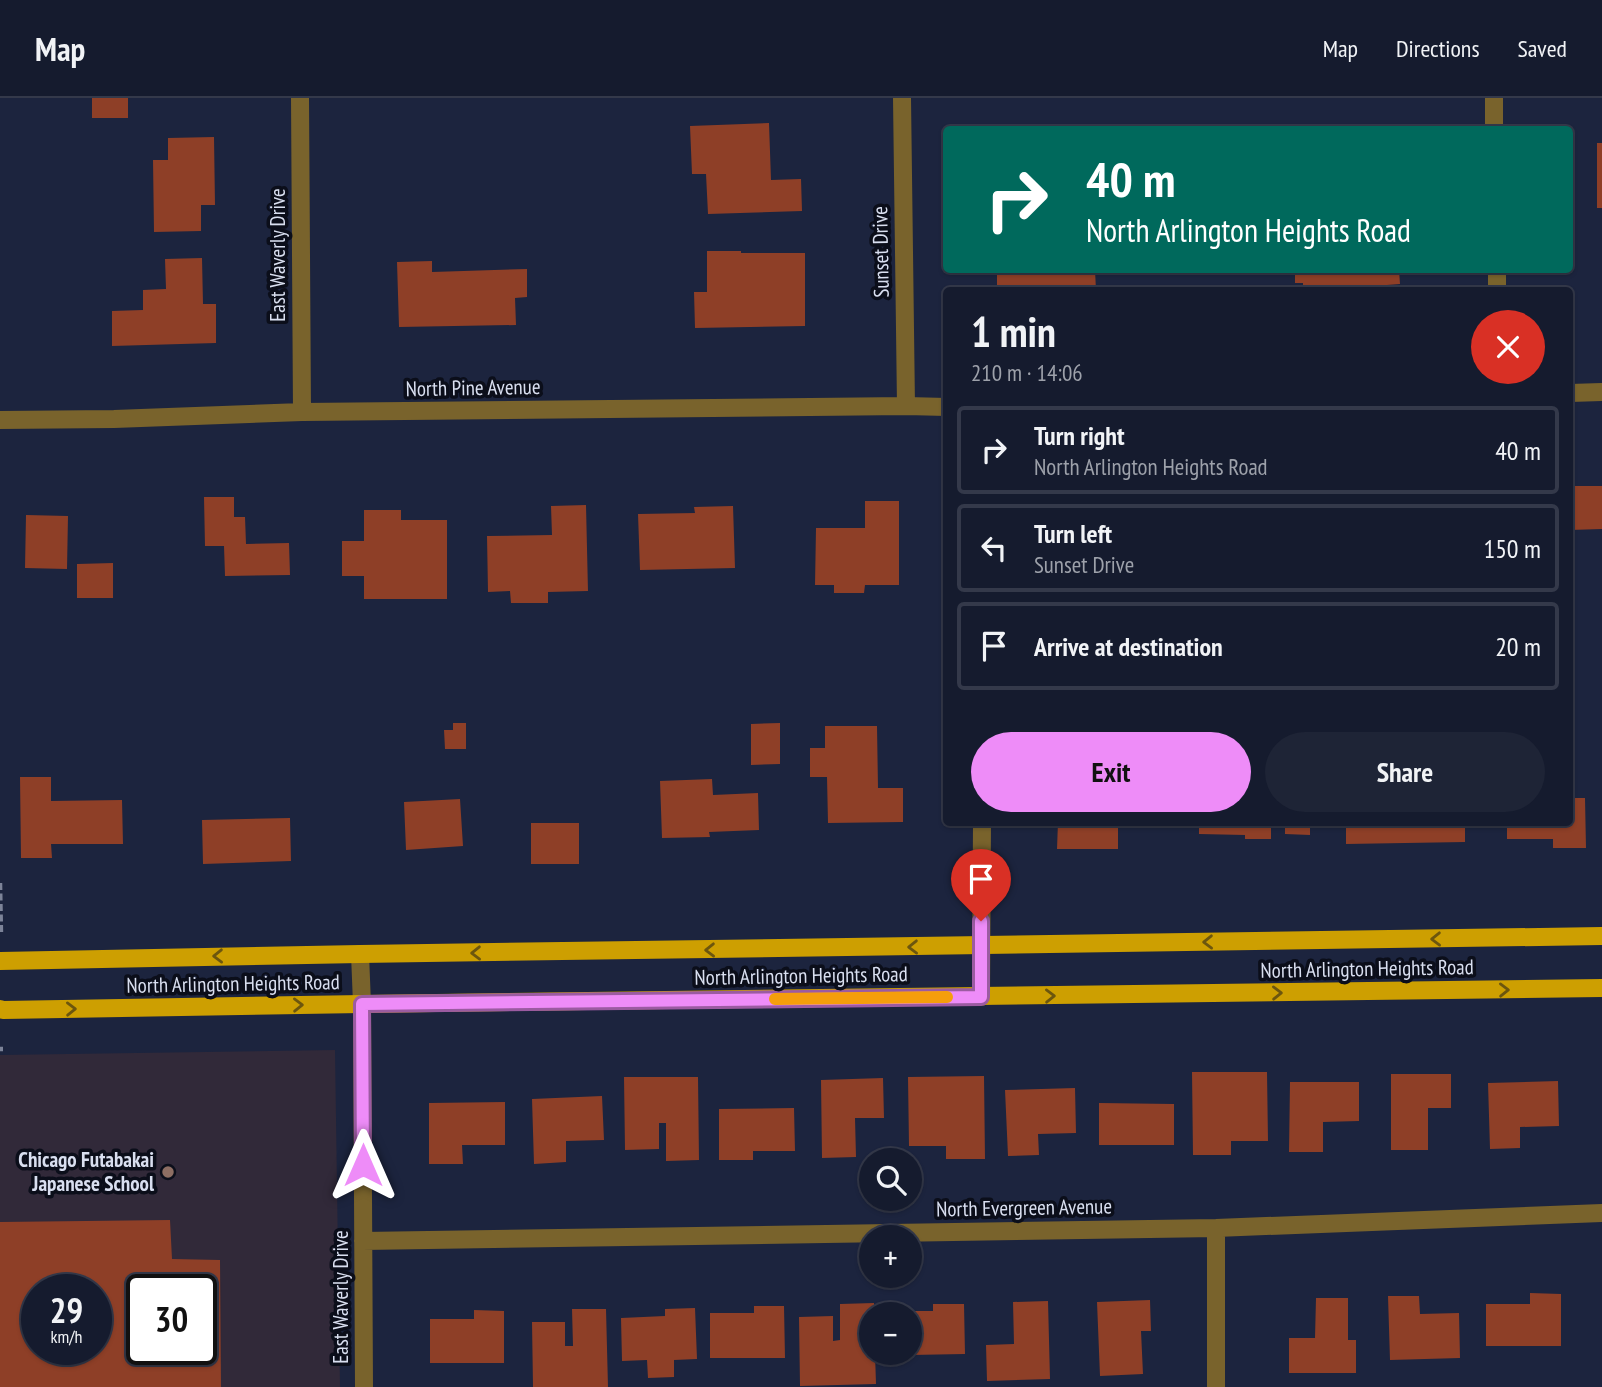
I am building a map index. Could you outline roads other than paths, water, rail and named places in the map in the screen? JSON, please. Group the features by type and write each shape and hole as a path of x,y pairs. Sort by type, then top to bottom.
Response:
{"main road":[{"name":"North Arlington Heights Road","path":"0,961 1602,936"},
{"name":"North Arlington Heights Road","path":"0,1009 1602,988"}],"street":[{"name":"East Waverly Drive","path":"300,98 302,412"},
{"name":"Sunset Drive","path":"902,98 906,406"},
{"path":"1494,98 1494,126"},
{"path":"1573,393 1602,392"},
{"name":"North Pine Avenue","path":"0,420 302,412 943,407"},
{"path":"981,997 982,826"},
{"name":"East Waverly Drive","path":"360,954 365,1387"},
{"name":"North Evergreen Avenue","path":"363,1241 1216,1228 1602,1213"},
{"path":"1216,1228 1216,1387"}],"place":[{"name":"Chicago Futabakai Japanese School","path":"168,1172"}]}
